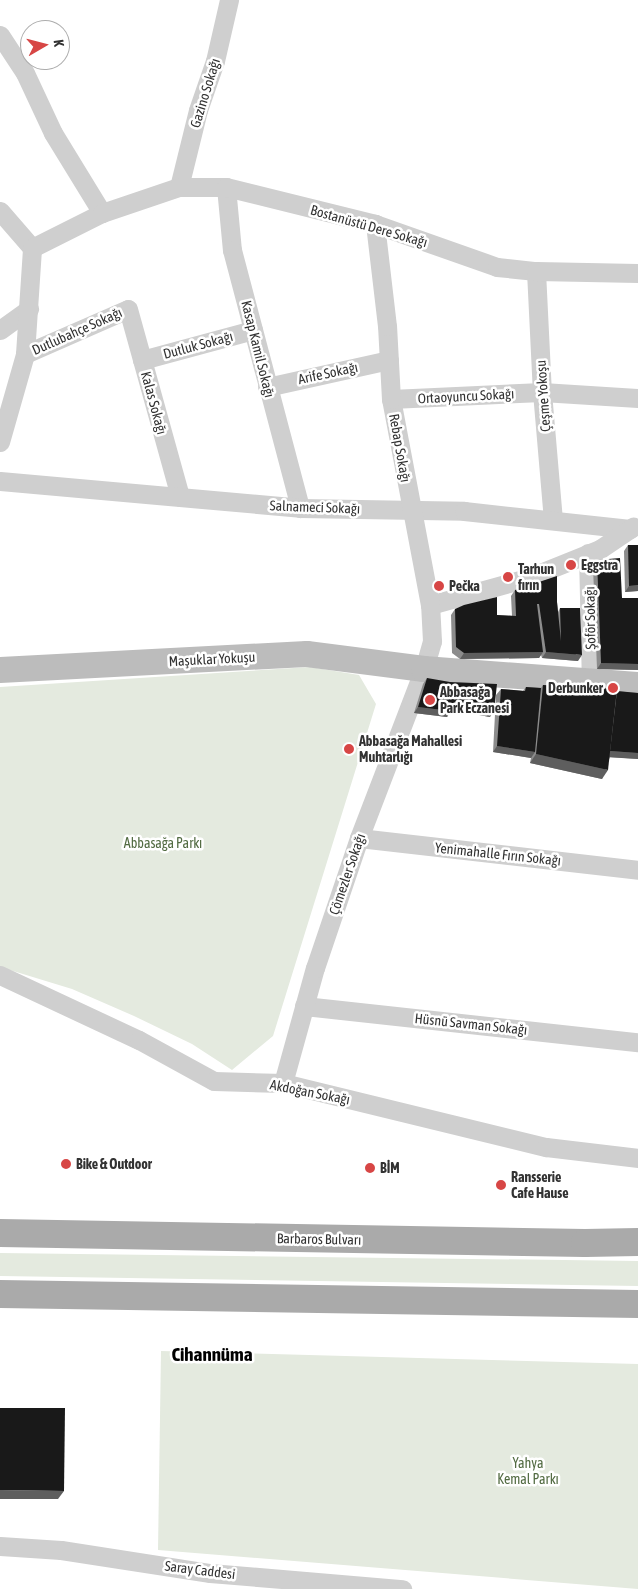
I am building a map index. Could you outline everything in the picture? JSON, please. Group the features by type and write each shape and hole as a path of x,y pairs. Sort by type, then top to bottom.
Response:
{"main road":[{"name":"Barbaros Bulvarı","path":"0,1232 585,1244 638,1242"},
{"path":"0,1294 638,1304"}],"street":[{"name":"Gazino Sokağı","path":"179,187 198,110 215,61 229,0"},
{"path":"0,35 25,73 53,134 102,213"},
{"name":"Bostanüstü Dere Sokağı","path":"32,248 102,213 179,187 226,187 375,224 497,267 536,271 638,273"},
{"name":"Kasap Kamil Sokağı","path":"226,187 232,250 300,508"},
{"path":"0,211 32,248 26,354 0,442"},
{"name":"Rebap Sokağı","path":"375,224 389,360 391,399 410,509 430,605 432,640 424,669"},
{"name":"Çeşme Yokoşu","path":"536,271 542,392 553,520"},
{"path":"0,330 29,309"},
{"name":"Dutlubahçe Sokağı","path":"26,354 128,309"},
{"name":"Kalas Sokağı","path":"128,309 180,497"},
{"name":"Dutluk Sokağı","path":"142,360 253,330"},
{"name":"Arife Sokağı","path":"267,387 389,360"},
{"name":"Ortaoyuncu Sokağı","path":"391,399 542,392 638,398"},
{"name":"Salnameci Sokağı","path":"0,482 300,508 464,511 634,526"},
{"path":"430,605 530,577 600,549 634,526"},
{"name":"Şoför Sokağı","path":"588,553 592,682"},
{"name":"Maşuklar Yokuşu","path":"0,670 307,654 424,669 638,685"},
{"name":"Çömezler Sokağı","path":"283,1083 304,1006 359,838 424,669"},
{"name":"Yenimahalle Fırın Sokağı","path":"359,838 638,870"},
{"name":"Akdoğan Sokağı","path":"0,975 139,1040 214,1081 283,1083 546,1147 638,1158"},
{"name":"Hüsnü Savman Sokağı","path":"304,1006 638,1042"},
{"name":"Saray Caddesi","path":"0,1546 61,1550 210,1573 402,1589"}],"green space":[{"name":"Abbasağa Parkı","path":"310,667 359,675 376,704 273,1036 232,1070 192,1044 134,1016 72,989 0,967 0,687"},
{"path":"0,1253 638,1261 638,1286 0,1276"},
{"name":"Yahya Kemal Parkı","path":"161,1351 638,1364 638,1589 158,1550"}],"building":[{"path":"628,545 638,545 638,585 629,586"},
{"path":"620,558 622,598 638,598 638,664 601,663 597,560"},
{"path":"557,576 557,602 561,641 560,608 580,608 582,655 546,652 539,604 537,604 543,652 464,653 456,647 455,609 497,597 497,615 516,616 515,590"},
{"path":"427,678 450,682 497,684 494,711 451,703 451,711 418,707"},
{"path":"543,685 617,689 608,770 536,754"},
{"path":"526,687 541,688 535,752 497,746 501,689 525,691"},
{"path":"617,691 638,693 638,753 610,751"},
{"path":"0,1408 65,1408 64,1491 0,1490"}],"place":[{"name":"Eggstra","path":"571,565"},
{"name":"Tarhun fırın","path":"508,577"},
{"name":"Pečka","path":"439,586"},
{"name":"Derbunker","path":"613,688"},
{"name":"Abbasağa Park Eczanesi","path":"430,700"},
{"name":"Abbasağa Mahallesi Muhtarlığı","path":"349,749"},
{"name":"Bike & Outdoor","path":"66,1164"},
{"name":"BİM","path":"370,1168"},
{"name":"Ransserie Cafe Hause","path":"501,1185"}],"district":[{"name":"Cihannüma","path":"212,1355"}]}
